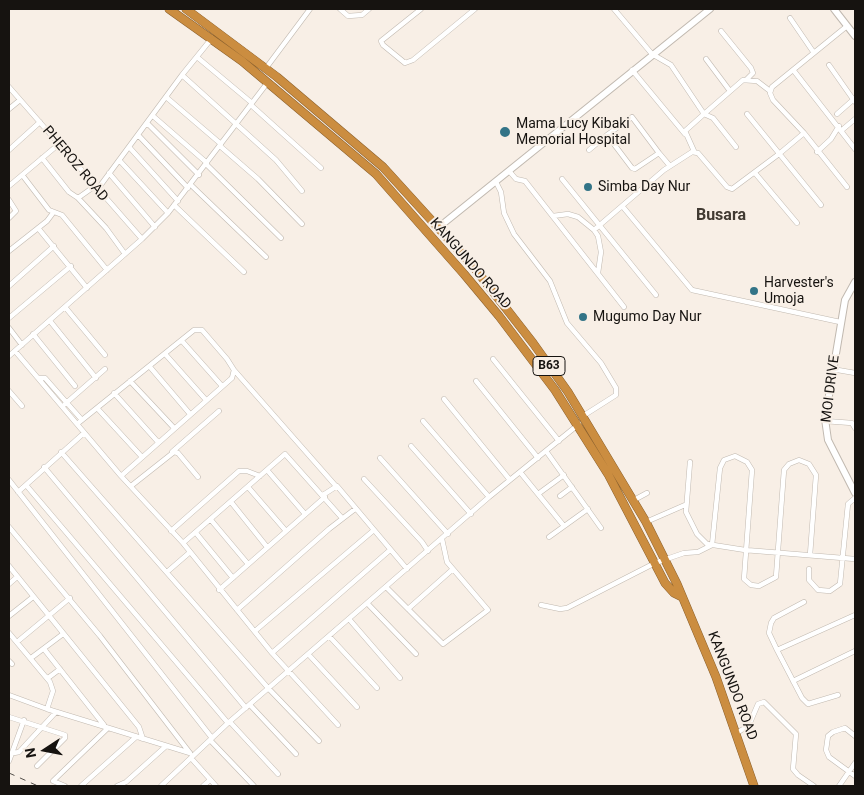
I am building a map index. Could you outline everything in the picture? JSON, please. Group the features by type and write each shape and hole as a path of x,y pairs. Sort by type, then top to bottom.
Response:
{"highway":[{"name":"KANGUNDO ROAD","path":"168,9 212,38 268,82 376,174 499,316 578,425 621,496 669,589 682,597"},
{"name":"KANGUNDO ROAD","path":"186,9 266,68 383,167 439,227 507,308 558,378 584,418 646,522 682,597 737,733 754,786"}],"main road":[{"path":"439,227 710,9"},
{"path":"834,9 855,36"},
{"name":"MOI DRIVE","path":"855,282 844,300 825,421 832,448 855,494"}],"street":[{"path":"266,68 308,9"},
{"path":"340,9 348,16 362,15 369,9"},
{"path":"422,9 381,41 406,63 410,63 475,9"},
{"path":"614,9 652,54 671,66 704,114 713,118 736,148"},
{"path":"790,18 814,53"},
{"path":"770,91 847,26"},
{"path":"686,135 686,128 753,73 721,31"},
{"path":"78,198 96,188 120,161 182,75 212,38"},
{"path":"197,57 252,104 321,168"},
{"path":"706,60 730,91"},
{"path":"829,65 855,100 837,114"},
{"path":"632,70 686,135 694,151 698,153 727,187 732,189 804,133"},
{"path":"794,71 855,149"},
{"path":"182,75 236,126 276,160 302,191"},
{"path":"747,79 757,81 770,91 774,100 804,133 817,152 847,187"},
{"path":"9,356 155,227 190,187 268,82"},
{"name":"PHEROZ ROAD","path":"9,88 142,239"},
{"path":"166,97 258,179 302,224"},
{"path":"9,109 20,100"},
{"path":"747,114 821,205"},
{"path":"153,116 206,164 281,238"},
{"path":"589,150 606,135 632,117 670,166"},
{"path":"817,152 840,128 855,119"},
{"path":"9,150 40,122"},
{"path":"148,124 199,175"},
{"path":"606,135 632,168 659,153"},
{"path":"139,136 190,187 266,257"},
{"path":"9,186 59,144"},
{"path":"130,148 176,203 244,272"},
{"path":"594,230 670,166 694,151"},
{"path":"42,158 69,192 78,198 106,228 125,254"},
{"path":"120,161 168,213"},
{"path":"509,171 516,180 525,181 624,307"},
{"path":"109,173 155,227"},
{"path":"755,173 797,224"},
{"path":"23,176 53,213 62,216 107,270"},
{"path":"562,179 656,295"},
{"path":"160,786 229,723 470,514 584,418 616,395 618,391 601,363 567,323 550,281 514,234 504,213 502,192 496,182"},
{"path":"9,200 16,211 9,218"},
{"path":"623,207 692,290 840,322"},
{"path":"9,251 38,228 53,213"},
{"path":"553,216 568,214 578,217 594,230 598,236 601,252 598,273"},
{"path":"38,228 71,266 87,288"},
{"path":"9,286 54,246"},
{"path":"9,318 71,266"},
{"path":"64,307 105,355"},
{"path":"50,320 96,378"},
{"path":"9,328 22,345"},
{"path":"77,424 114,393 166,355 194,330 202,330 234,370 344,493 390,550 408,568"},
{"path":"33,334 75,386"},
{"path":"182,341 222,386"},
{"path":"15,351 121,476 183,544 189,554 272,653 338,725"},
{"path":"166,355 206,400"},
{"path":"493,358 558,441"},
{"path":"150,367 190,414"},
{"path":"62,406 105,369"},
{"path":"832,369 855,373"},
{"path":"121,476 232,378 234,370"},
{"path":"38,378 46,378 82,420"},
{"path":"476,380 538,458"},
{"path":"130,382 174,428"},
{"path":"9,391 22,406"},
{"path":"114,393 158,442"},
{"path":"444,400 510,480"},
{"path":"97,408 142,457"},
{"path":"131,486 220,411"},
{"path":"423,421 490,497"},
{"path":"825,421 852,423 855,428"},
{"path":"18,492 84,433"},
{"path":"411,446 470,514"},
{"path":"546,451 601,528"},
{"path":"61,452 269,689 319,741"},
{"path":"172,452 178,453 198,477"},
{"path":"183,544 286,454 342,518"},
{"path":"712,545 720,468 724,460 735,456 748,462 752,470 744,579 756,586 771,581 776,577 784,470 789,464 799,460 809,464 816,475 810,555"},
{"path":"380,458 448,534"},
{"path":"690,462 685,505 688,518 702,540 712,545 745,550 855,559"},
{"path":"44,467 248,707 296,754"},
{"path":"171,531 239,471 247,470 260,476"},
{"path":"267,470 305,514"},
{"path":"520,472 564,526"},
{"path":"538,494 564,475"},
{"path":"364,479 428,551"},
{"path":"9,480 211,739 254,786"},
{"path":"26,485 229,723 278,774"},
{"path":"219,590 335,485"},
{"path":"248,487 286,531"},
{"path":"560,496 572,487"},
{"path":"9,492 14,488"},
{"path":"634,500 647,493"},
{"path":"809,569 811,584 818,590 830,591 840,584 848,504 855,498"},
{"path":"231,502 267,548"},
{"path":"646,522 685,505"},
{"path":"237,610 342,518 355,509"},
{"path":"549,537 588,509"},
{"path":"211,520 248,564"},
{"path":"9,526 70,598 216,786"},
{"path":"255,631 374,530"},
{"path":"196,533 233,578"},
{"path":"386,587 444,644 488,610 446,560 442,539"},
{"path":"541,605 560,609 567,608 655,562 684,553 698,552 712,545"},
{"path":"272,653 390,550"},
{"path":"167,572 189,554"},
{"path":"9,566 139,727 143,739"},
{"path":"408,609 453,569"},
{"path":"9,584 17,577"},
{"path":"9,616 33,597"},
{"path":"17,642 70,598"},
{"path":"804,602 774,618 769,633 793,682 808,704 838,695"},
{"path":"367,603 416,654"},
{"path":"777,650 855,615"},
{"path":"350,619 400,678"},
{"path":"9,633 32,658 48,678 53,688 47,710"},
{"path":"32,658 63,634"},
{"path":"329,636 377,688"},
{"path":"44,649 106,727"},
{"path":"793,682 855,650"},
{"path":"309,655 357,706"},
{"path":"48,678 60,669"},
{"path":"9,695 47,710 106,727 192,756"},
{"path":"737,733 750,725 758,704 764,702 796,734 793,769 798,775 814,786"},
{"path":"14,753 19,752 56,712"},
{"path":"9,717 65,734 65,738 37,766"},
{"path":"9,761 14,753 24,720"},
{"path":"65,786 54,780 106,727"},
{"path":"855,736 842,729 833,732 826,742 826,750 829,757 855,776"},
{"path":"81,786 136,737"},
{"path":"117,786 126,782 165,747"},
{"path":"839,786 855,763"},
{"path":"202,786 210,780"}],"railway":[{"path":"9,773 38,786"}],"place":[{"name":"Mama Lucy Kibaki Memorial Hospital","path":"505,132"},
{"name":"Simba Day Nur","path":"588,187"},
{"name":"Harvester's Umoja","path":"754,291"},
{"name":"Mugumo Day Nur","path":"583,317"}],"district":[{"name":"Busara","path":"721,216"}]}
